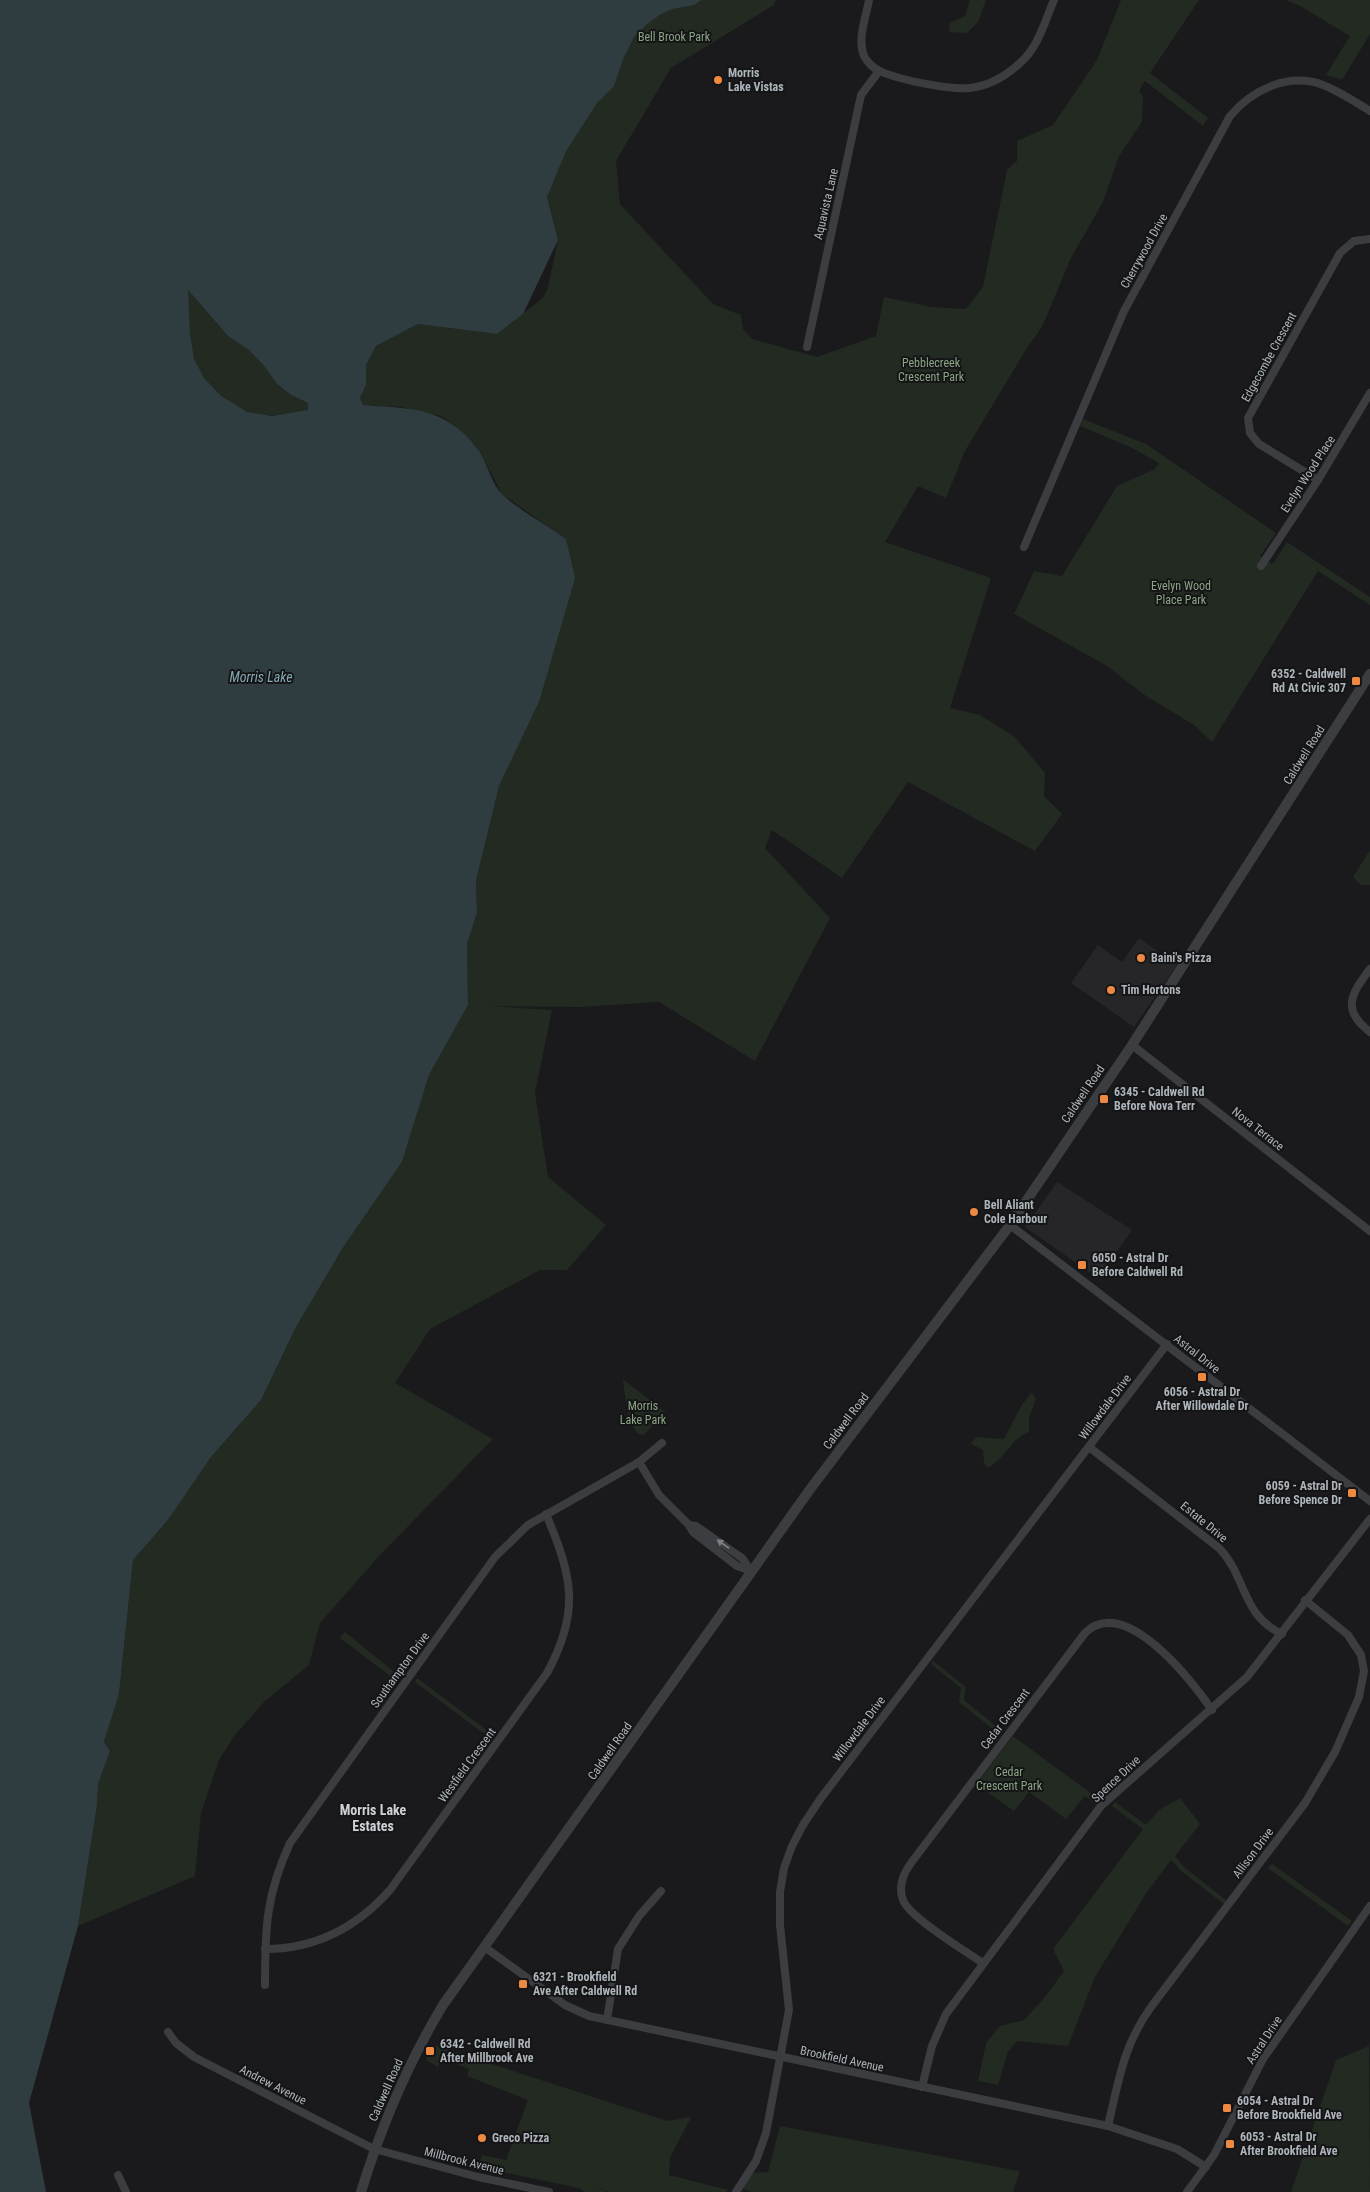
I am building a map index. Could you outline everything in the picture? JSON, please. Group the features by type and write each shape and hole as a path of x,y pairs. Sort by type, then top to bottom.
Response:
{"street":[{"path":"869,0 861,38 862,51 868,62 879,71 957,88 970,88 993,82 1021,63 1029,54 1041,33 1054,0"},
{"name":"Aquavista Lane","path":"807,347 861,95 879,71"},
{"name":"Cherrywood Drive","path":"1024,547 1124,311 1230,116 1251,95 1279,83 1294,82 1322,84 1370,111"},
{"name":"Edgecombe Crescent","path":"1318,480 1257,442 1250,433 1248,418 1340,253 1354,241 1370,239"},
{"name":"Evelyn Wood Place","path":"1261,566 1318,480 1370,393"},
{"name":"Caldwell Road","path":"361,2192 374,2149 415,2057 433,2022 817,1480 1010,1224 1132,1045 1370,674"},
{"path":"1370,969 1352,995 1351,1002 1355,1017 1370,1032"},
{"name":"Nova Terrace","path":"1132,1045 1370,1231"},
{"name":"Astral Drive","path":"1010,1224 1370,1501"},
{"name":"Willowdale Drive","path":"736,2192 756,2161 766,2133 789,2010 780,1925 780,1892 784,1868 802,1824 1167,1344"},
{"name":"Southampton Drive","path":"265,1985 266,1915 272,1888 281,1862 300,1826 495,1557 528,1525 639,1462 662,1443"},
{"name":"Estate Drive","path":"1089,1447 1220,1548 1232,1565 1255,1613 1269,1627 1282,1634"},
{"path":"639,1462 659,1494 689,1525 696,1526 742,1558 752,1571"},
{"name":"Westfield Crescent","path":"265,1948 303,1944 332,1935 353,1924 376,1905 390,1890 547,1673 561,1648 570,1606 570,1590 564,1558 546,1514"},
{"name":"Spence Drive","path":"922,2087 932,2046 940,2024 983,1963 1101,1806 1212,1710 1247,1677 1282,1634 1305,1600 1370,1519"},
{"name":"Allison Drive","path":"1108,2126 1125,2054 1133,2034 1305,1803 1335,1752 1359,1697 1364,1671 1361,1655 1348,1635 1305,1600"},
{"name":"Cedar Crescent","path":"983,1963 910,1911 902,1899 902,1881 911,1863 1084,1632 1096,1624 1109,1622 1124,1625 1144,1637 1193,1684 1212,1710"},
{"path":"606,2020 618,1949 636,1920 661,1891"},
{"name":"Astral Drive","path":"1187,2192 1206,2167 1263,2059 1370,1906"},
{"name":"Brookfield Avenue","path":"486,1948 570,2008 589,2016 1108,2126 1178,2149 1206,2167"},
{"name":"Andrew Avenue","path":"168,2032 176,2043 194,2057 374,2149"},
{"name":"Millbrook Avenue","path":"374,2149 478,2177 549,2192"},
{"path":"118,2175 126,2192"}],"shaded area":[{"path":"1139,938 1177,965 1134,1027 1071,983 1098,945 1122,962"},
{"path":"1057,1182 1132,1230 1098,1278 1025,1227"}],"green space":[{"path":"662,0 776,0 774,5 671,68 616,161 620,204 713,304 741,315 743,329 752,339 817,357 876,336 884,297 931,307 966,309 983,287 1007,170 1017,161 1017,141 1053,125 1097,60 1121,0 1199,0 1150,73 1208,118 1203,126 1145,81 1139,91 1143,96 1142,122 1119,156 1103,202 1071,258 1042,327 1027,348 965,451 946,498 918,486 885,542 991,578 950,708 980,715 1015,737 1045,773 1044,796 1062,814 1035,851 908,782 842,878 772,830 765,848 830,918 755,1061 659,1002 580,1007 489,1006 552,1010 535,1093 548,1177 606,1225 567,1270 540,1270 430,1329 395,1383 493,1439 380,1555 320,1623 309,1665 265,1701 235,1735 219,1760 201,1813 195,1876 78,1926 97,1805 98,1784 110,1751 104,1742 119,1694 133,1560 168,1520 211,1457 261,1400 296,1327 344,1246 402,1162 429,1075 468,1005 467,944 477,914 476,881 499,786 539,702 566,539 502,494 480,452 452,424 441,416 400,407 363,405 360,398 366,385 366,365 376,346 418,324 497,334 543,298 548,287 558,240 547,197 564,150 623,41"},
{"path":"970,0 986,0 978,22 967,33 949,32 950,23 965,16"},
{"path":"1286,0 1370,0 1370,34 1342,80 1326,75 1350,36 1300,6"},
{"path":"187,289 228,336 249,350 265,367 277,384 291,395 308,403 309,411 278,415 254,414 230,403 215,391 202,375 194,358 188,324"},
{"name":"Evelyn Wood Place Park","path":"1083,419 1146,444 1276,533 1260,556 1273,564 1287,542 1370,597 1370,605 1318,571 1212,742 1194,725 1146,696 1107,666 1014,614 1034,571 1062,576 1117,486 1155,469 1159,463 1130,447 1080,426"},
{"path":"1370,850 1370,885 1361,885 1353,877"},
{"name":"Morris Lake Park","path":"623,1379 665,1412 644,1435 638,1434 631,1422"},
{"path":"1031,1393 1036,1398 1029,1418 1029,1432 1017,1439 999,1460 987,1468 984,1462 983,1450 971,1444 976,1437 1004,1439 1021,1406"},
{"path":"345,1632 398,1675 394,1679 340,1638"},
{"path":"933,1661 966,1687 964,1700 1002,1731 999,1734 959,1702 961,1688 931,1664"},
{"path":"417,1678 489,1732 487,1736 415,1682"},
{"name":"Cedar Crescent Park","path":"1013,1736 1100,1800 1096,1804 1085,1796 1066,1819 1029,1792 1014,1811 976,1784"},
{"path":"1180,1798 1200,1824 1175,1856 1184,1867 1227,1901 1224,1904 1180,1870 1171,1860 1147,1892 1095,1977 1068,2046 1017,2041 1008,2052 998,2085 978,2081 986,2043 1000,2026 1024,2020 1045,1997 1064,1971 1053,1949 1143,1829 1112,1806 1115,1802 1146,1825 1159,1810"},
{"path":"1272,1864 1352,1921 1348,1926 1268,1868"},
{"path":"434,2045 667,2121 691,2117 670,2158 669,2175 728,2190 726,2192 609,2192 594,2185 607,2192 585,2192 579,2188 478,2167 482,2155 506,2160 528,2100 467,2076 469,2069 441,2058 438,2067 426,2060"},
{"path":"1369,2046 1370,2192 1291,2192 1336,2060"},
{"path":"780,2126 1020,2171 1013,2192 752,2192 743,2189 748,2173 768,2172"}],"water":[{"name":"Morris Lake","path":"0,0 701,0 694,5 672,9 661,14 634,37 623,59 614,86 597,103 566,151 547,197 558,240 523,314 497,334 418,324 376,346 366,365 366,385 360,398 363,405 413,409 441,418 454,425 467,436 479,451 495,485 503,495 566,539 575,578 539,702 499,786 476,881 477,913 467,944 468,1005 429,1075 402,1162 344,1246 296,1327 261,1400 211,1457 168,1520 133,1560 119,1694 104,1742 110,1751 98,1784 97,1805 78,1926 29,2103 46,2192 0,2192","holes":["188,290 228,336 249,350 265,367 277,384 291,395 308,403 308,410 272,416 247,412 221,396 204,378 194,359 190,334"]}],"place":[{"name":"Morris Lake Vistas","path":"718,80"},
{"name":"6352 - Caldwell Rd At Civic 307","path":"1356,681"},
{"name":"Baini's Pizza","path":"1141,958"},
{"name":"Tim Hortons","path":"1111,990"},
{"name":"6345 - Caldwell Rd Before Nova Terr","path":"1104,1099"},
{"name":"Bell Aliant Cole Harbour","path":"974,1212"},
{"name":"6050 - Astral Dr Before Caldwell Rd","path":"1082,1265"},
{"name":"6056 - Astral Dr After Willowdale Dr","path":"1202,1377"},
{"name":"6059 - Astral Dr Before Spence Dr","path":"1352,1493"},
{"name":"6321 - Brookfield Ave After Caldwell Rd","path":"523,1984"},
{"name":"6342 - Caldwell Rd After Millbrook Ave","path":"430,2051"},
{"name":"6054 - Astral Dr Before Brookfield Ave","path":"1227,2108"},
{"name":"Greco Pizza","path":"482,2138"},
{"name":"6053 - Astral Dr After Brookfield Ave","path":"1230,2144"}],"district":[{"name":"Morris Lake Estates","path":"373,1818"}],"park label":[{"name":"Bell Brook Park","path":"674,37"},
{"name":"Pebblecreek Crescent Park","path":"931,370"}]}
